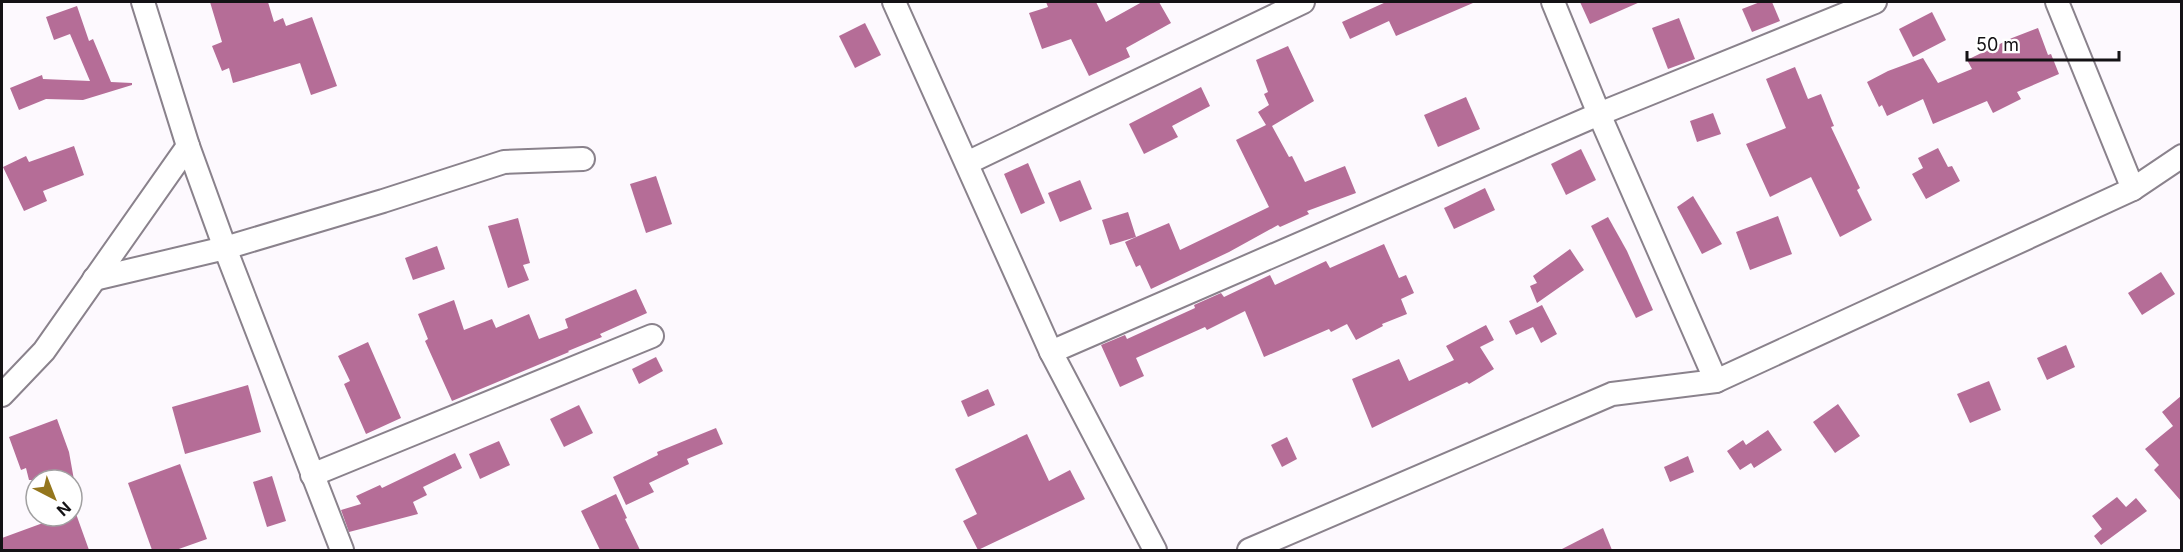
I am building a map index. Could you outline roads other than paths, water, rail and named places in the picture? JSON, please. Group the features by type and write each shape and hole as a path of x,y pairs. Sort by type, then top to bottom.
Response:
{"street":[{"path":"143,2 188,146 225,248 342,550"},
{"path":"894,2 1051,352 1155,550"},
{"path":"967,163 1303,2"},
{"path":"1553,2 1599,114 1716,381"},
{"path":"1051,352 1599,114 1875,2"},
{"path":"2058,2 2133,189"},
{"path":"2,395 44,351 188,146"},
{"path":"1249,550 1612,394 1716,381 2133,189 2181,156"},
{"path":"94,279 225,248 504,162 583,159"},
{"path":"312,475 652,336"}]}
